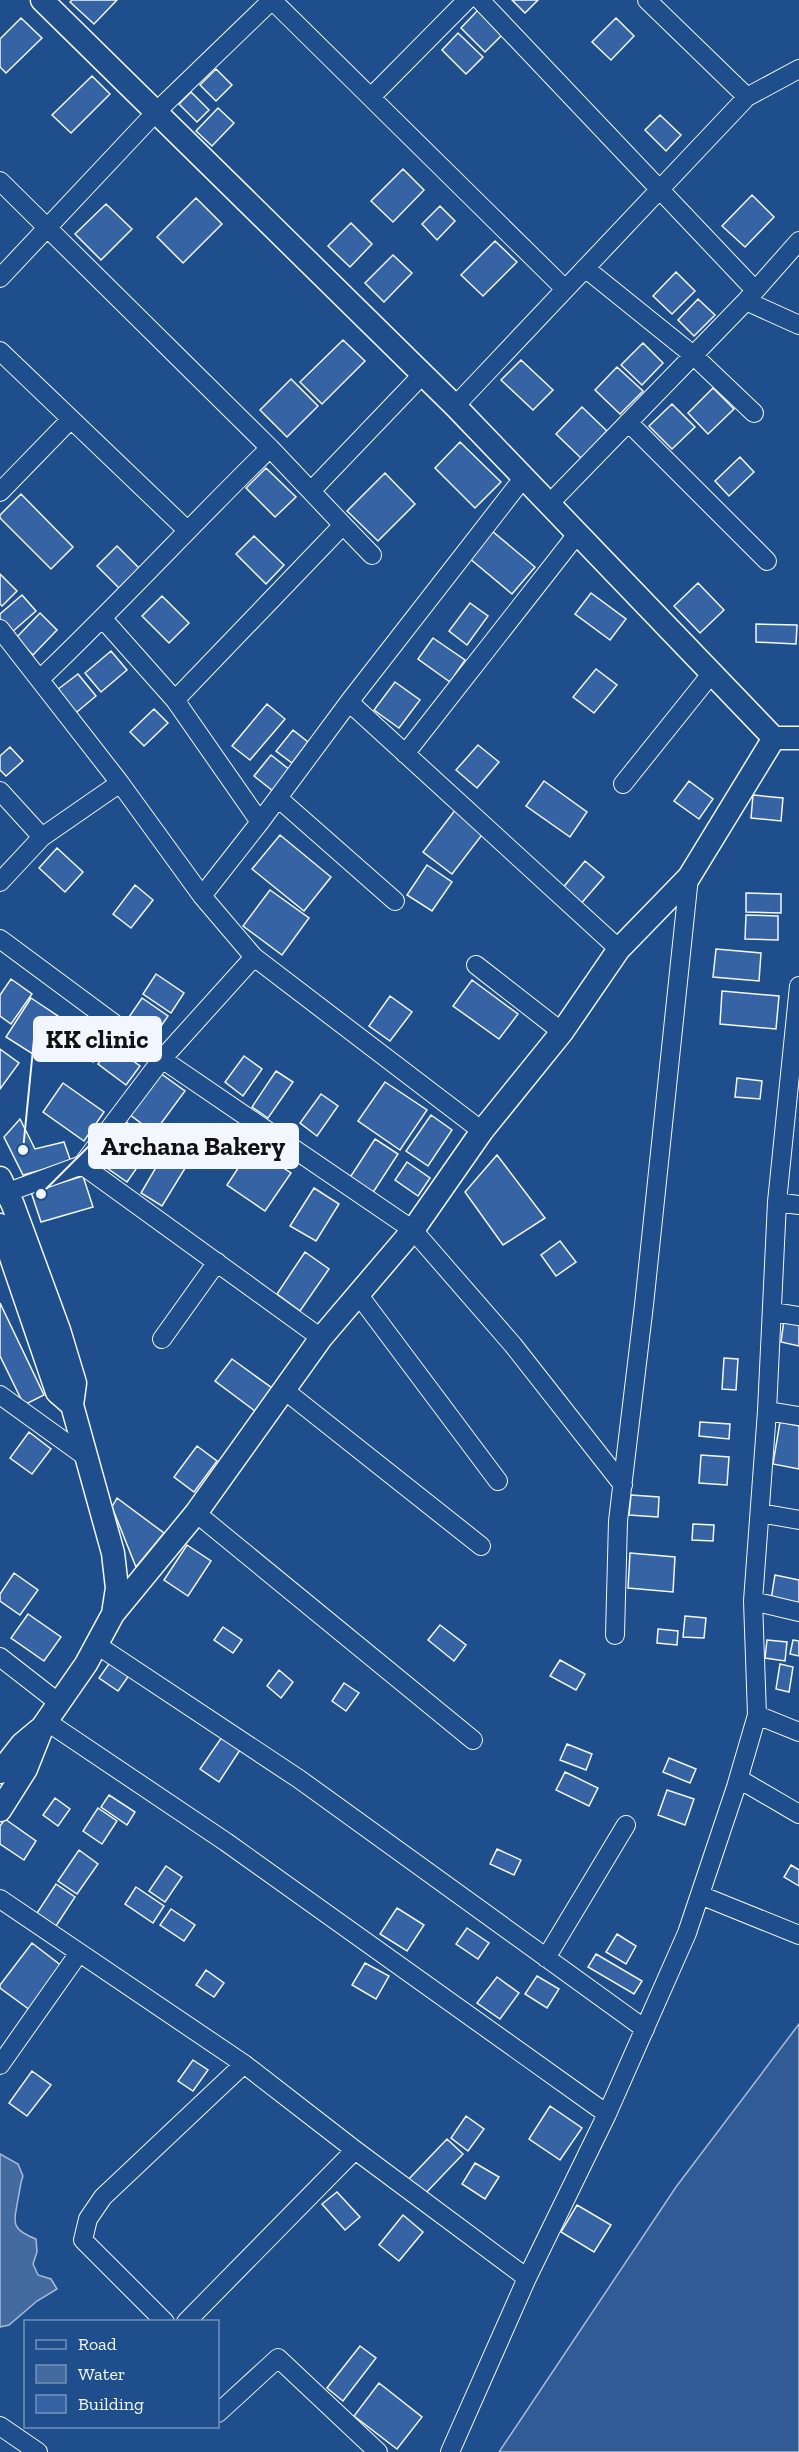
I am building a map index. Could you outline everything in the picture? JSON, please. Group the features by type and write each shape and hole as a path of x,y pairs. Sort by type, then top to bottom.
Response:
{"street":[{"path":"42,0 455,406 774,738 799,738"},
{"path":"0,278 156,112 272,0 565,289"},
{"path":"371,97 467,0"},
{"path":"480,0 660,189 750,295 799,325"},
{"path":"647,0 747,97"},
{"path":"455,406 747,97 799,69"},
{"path":"0,181 270,448 372,555"},
{"path":"549,504 799,241"},
{"path":"585,268 693,355 754,413"},
{"path":"0,351 187,530"},
{"path":"311,490 423,374"},
{"path":"0,492 71,419"},
{"path":"628,422 767,561"},
{"path":"40,679 103,619 187,530 270,448"},
{"path":"202,896 524,477"},
{"path":"175,700 343,525"},
{"path":"405,753 578,534"},
{"path":"103,619 175,700 260,822"},
{"path":"0,629 120,783 202,896 254,957 482,1131"},
{"path":"623,784 712,673"},
{"path":"349,702 619,950"},
{"path":"0,1810 26,1769 50,1717 97,1645 113,1614 196,1513 321,1338 413,1230 482,1131 562,1032 619,950 689,877 774,738"},
{"path":"0,882 42,837 120,783"},
{"path":"0,791 42,837"},
{"path":"278,798 395,901"},
{"path":"615,1635 618,1521 689,877"},
{"path":"0,939 162,1059 413,1230 513,1345 623,1485"},
{"path":"113,1614 117,1588 113,1553 72,1405 75,1383 62,1341 2,1189 82,1165 162,1059 254,957"},
{"path":"476,966 562,1032"},
{"path":"450,2452 527,2278 607,2114 687,1933 739,1779 757,1715 753,1601 773,1312 777,1202 799,986"},
{"path":"82,1165 321,1338"},
{"path":"777,1202 799,1205"},
{"path":"0,1225 57,1392 72,1405"},
{"path":"162,1339 217,1262"},
{"path":"358,1294 498,1481"},
{"path":"773,1312 799,1316"},
{"path":"283,1389 481,1546"},
{"path":"0,1395 86,1456"},
{"path":"767,1411 799,1416"},
{"path":"196,1513 473,1740"},
{"path":"760,1513 799,1520"},
{"path":"753,1601 799,1612"},
{"path":"97,1645 299,1779 645,2029"},
{"path":"0,1657 50,1717 607,2114"},
{"path":"757,1715 799,1732"},
{"path":"1,1768 50,1717"},
{"path":"739,1779 799,1814"},
{"path":"546,1958 626,1825"},
{"path":"700,1895 799,1935"},
{"path":"0,1899 244,2064 527,2278"},
{"path":"0,2065 79,1953"},
{"path":"163,2320 83,2240 88,2219 103,2198 244,2064"},
{"path":"188,2320 356,2150"},
{"path":"219,2412 278,2358 378,2452"},
{"path":"0,2426 38,2452"}],"shaded area":[{"path":"799,2024 799,2452 499,2452 676,2187"}],"water":[{"path":"0,2154 18,2164 23,2176 15,2214 16,2224 22,2232 36,2239 37,2252 33,2264 38,2275 51,2279 57,2289 37,2301 9,2325 0,2327"}],"building":[{"path":"72,0 117,0 94,24 70,2"},
{"path":"512,0 538,0 525,13"},
{"path":"478,10 503,34 485,52 461,28"},
{"path":"21,18 42,38 6,73 0,67 0,39"},
{"path":"616,18 634,36 611,60 592,42"},
{"path":"458,33 483,57 466,74 442,50"},
{"path":"216,69 232,85 216,101 200,85"},
{"path":"92,76 110,94 71,133 52,115"},
{"path":"191,92 209,110 197,122 179,104"},
{"path":"218,108 234,123 212,146 196,131"},
{"path":"660,115 681,135 666,151 645,130"},
{"path":"403,169 424,190 393,222 371,201"},
{"path":"752,195 774,217 745,247 722,226"},
{"path":"196,198 222,224 183,263 157,237"},
{"path":"106,204 132,229 101,260 75,234"},
{"path":"440,206 455,221 437,240 422,224"},
{"path":"351,223 372,244 350,267 328,246"},
{"path":"495,241 517,262 483,296 461,275"},
{"path":"393,255 412,273 384,302 365,283"},
{"path":"676,272 695,291 672,314 653,296"},
{"path":"698,299 715,315 694,336 678,320"},
{"path":"343,340 365,361 322,404 300,382"},
{"path":"643,343 663,363 642,385 621,365"},
{"path":"521,360 553,390 533,410 501,380"},
{"path":"617,367 643,391 620,414 595,390"},
{"path":"291,379 318,406 287,437 260,410"},
{"path":"713,388 734,409 708,434 688,413"},
{"path":"672,404 695,427 672,449 649,426"},
{"path":"582,407 607,431 581,458 556,434"},
{"path":"460,442 501,482 475,508 435,468"},
{"path":"740,457 754,472 729,496 715,481"},
{"path":"266,468 296,497 275,517 246,488"},
{"path":"385,473 415,504 378,541 347,511"},
{"path":"21,494 73,547 51,569 0,518 0,515"},
{"path":"492,531 535,567 512,594 469,558"},
{"path":"254,536 284,565 266,584 236,554"},
{"path":"117,546 139,568 119,588 97,566"},
{"path":"0,574 17,591 2,606 0,604"},
{"path":"698,583 724,610 700,633 674,606"},
{"path":"591,593 626,619 610,640 575,614"},
{"path":"22,595 36,611 11,633 0,620 0,614"},
{"path":"162,596 189,623 169,643 142,616"},
{"path":"470,603 488,616 467,645 449,631"},
{"path":"40,613 57,630 33,655 16,638"},
{"path":"756,624 797,625 796,644 756,642"},
{"path":"433,638 465,660 450,682 418,659"},
{"path":"111,651 127,670 101,692 85,673"},
{"path":"596,669 617,685 594,713 573,697"},
{"path":"78,674 96,696 72,716 53,693"},
{"path":"395,682 420,700 399,728 374,710"},
{"path":"267,704 285,719 250,760 232,746"},
{"path":"154,709 168,723 144,746 130,732"},
{"path":"293,730 308,742 292,763 276,751"},
{"path":"478,745 499,762 477,788 456,770"},
{"path":"10,747 23,761 6,776 0,770 0,756"},
{"path":"271,755 290,770 273,791 254,776"},
{"path":"544,781 587,812 570,837 526,806"},
{"path":"689,781 713,799 699,819 674,801"},
{"path":"753,795 783,798 781,821 751,818"},
{"path":"456,809 485,831 452,874 423,852"},
{"path":"280,835 331,877 304,911 252,869"},
{"path":"57,848 83,872 65,892 39,868"},
{"path":"585,861 604,877 579,906 561,890"},
{"path":"427,865 452,882 432,911 407,895"},
{"path":"135,885 153,900 131,928 113,914"},
{"path":"270,890 309,918 282,955 243,926"},
{"path":"746,893 781,894 781,913 746,912"},
{"path":"746,915 778,916 778,940 745,939"},
{"path":"716,949 761,953 759,981 713,977"},
{"path":"156,974 184,993 171,1013 143,994"},
{"path":"11,979 32,994 11,1024 0,1016 0,995"},
{"path":"472,980 518,1014 499,1039 453,1006"},
{"path":"722,991 779,996 776,1029 720,1024"},
{"path":"390,996 412,1012 390,1041 369,1026"},
{"path":"31,998 61,1018 36,1056 6,1037"},
{"path":"142,998 168,1016 155,1035 129,1017"},
{"path":"86,1021 110,1037 93,1062 69,1046"},
{"path":"111,1045 140,1066 126,1085 98,1064"},
{"path":"0,1049 19,1063 0,1089"},
{"path":"244,1056 262,1069 243,1096 225,1082"},
{"path":"276,1071 293,1082 268,1118 252,1107"},
{"path":"160,1073 185,1091 154,1133 129,1114"},
{"path":"737,1078 762,1081 760,1099 735,1097"},
{"path":"385,1082 427,1110 400,1150 358,1121"},
{"path":"63,1083 104,1112 84,1141 43,1112"},
{"path":"321,1094 338,1106 317,1136 300,1123"},
{"path":"431,1115 452,1130 428,1166 406,1151"},
{"path":"20,1119 35,1149 64,1142 71,1162 23,1175 4,1137"},
{"path":"125,1121 155,1142 127,1182 97,1161"},
{"path":"375,1139 398,1154 372,1194 349,1179"},
{"path":"252,1147 291,1173 265,1211 227,1185"},
{"path":"165,1152 187,1165 162,1206 141,1193"},
{"path":"497,1155 545,1218 503,1245 465,1192"},
{"path":"407,1162 430,1178 418,1196 395,1180"},
{"path":"83,1176 93,1207 41,1222 31,1192"},
{"path":"314,1188 339,1204 316,1241 290,1226"},
{"path":"560,1241 576,1262 556,1276 541,1255"},
{"path":"305,1252 329,1269 300,1311 277,1294"},
{"path":"0,1303 44,1395 24,1405 0,1356"},
{"path":"784,1320 799,1322 799,1346 781,1342"},
{"path":"724,1358 738,1359 736,1390 722,1389"},
{"path":"232,1359 272,1388 255,1411 215,1381"},
{"path":"700,1422 730,1424 729,1439 699,1436"},
{"path":"780,1422 799,1426 799,1469 773,1464"},
{"path":"29,1432 51,1449 32,1474 10,1458"},
{"path":"197,1446 217,1461 194,1492 174,1477"},
{"path":"701,1455 729,1457 727,1485 699,1483"},
{"path":"631,1495 659,1497 658,1517 629,1515"},
{"path":"117,1498 164,1533 136,1567 112,1507"},
{"path":"693,1524 714,1525 713,1541 692,1540"},
{"path":"187,1545 211,1561 188,1596 164,1580"},
{"path":"630,1553 675,1557 673,1592 628,1588"},
{"path":"14,1573 38,1590 20,1615 0,1601 0,1594"},
{"path":"775,1575 799,1580 799,1604 771,1600"},
{"path":"28,1614 61,1637 44,1661 11,1638"},
{"path":"685,1616 706,1618 704,1638 683,1637"},
{"path":"440,1625 466,1645 454,1661 428,1640"},
{"path":"223,1627 242,1640 233,1653 214,1640"},
{"path":"658,1629 678,1631 677,1645 657,1643"},
{"path":"767,1640 787,1642 785,1661 765,1658"},
{"path":"793,1640 799,1641 799,1656 790,1654"},
{"path":"560,1660 585,1674 576,1690 550,1676"},
{"path":"111,1661 130,1674 118,1691 99,1678"},
{"path":"780,1664 793,1667 789,1692 776,1689"},
{"path":"279,1670 293,1682 281,1698 267,1686"},
{"path":"344,1683 359,1693 346,1711 332,1701"},
{"path":"224,1734 242,1747 219,1782 200,1769"},
{"path":"567,1744 592,1754 586,1770 560,1760"},
{"path":"669,1758 696,1769 690,1783 663,1772"},
{"path":"565,1772 598,1788 589,1806 556,1790"},
{"path":"667,1790 694,1799 685,1825 658,1815"},
{"path":"109,1795 135,1812 127,1825 101,1807"},
{"path":"55,1798 70,1809 58,1826 43,1815"},
{"path":"98,1808 117,1821 102,1844 83,1831"},
{"path":"5,1819 36,1841 24,1860 0,1844 0,1826"},
{"path":"497,1849 521,1860 514,1875 490,1864"},
{"path":"79,1850 98,1864 77,1894 58,1881"},
{"path":"791,1865 799,1870 799,1886 784,1877"},
{"path":"166,1866 182,1877 165,1902 149,1891"},
{"path":"56,1884 75,1897 56,1926 37,1913"},
{"path":"136,1887 164,1906 153,1923 125,1904"},
{"path":"397,1908 424,1925 407,1951 380,1934"},
{"path":"171,1909 195,1925 184,1941 160,1925"},
{"path":"467,1928 489,1943 478,1959 456,1944"},
{"path":"617,1934 636,1946 626,1964 606,1952"},
{"path":"32,1943 63,1967 30,2010 0,1988 0,1985"},
{"path":"596,1954 642,1981 634,1994 588,1967"},
{"path":"365,1963 389,1976 376,1999 352,1985"},
{"path":"206,1970 224,1983 214,1997 196,1985"},
{"path":"537,1976 559,1989 547,2008 525,1994"},
{"path":"497,1977 519,1993 500,2019 477,2003"},
{"path":"193,2060 208,2070 193,2091 178,2081"},
{"path":"32,2071 51,2085 27,2116 9,2103"},
{"path":"550,2106 582,2128 560,2160 529,2139"},
{"path":"466,2116 484,2129 468,2151 451,2138"},
{"path":"447,2139 463,2154 422,2197 406,2182"},
{"path":"475,2163 499,2177 485,2199 462,2184"},
{"path":"337,2192 360,2217 345,2230 322,2204"},
{"path":"577,2205 611,2225 594,2252 561,2232"},
{"path":"403,2215 423,2232 399,2261 379,2245"},
{"path":"360,2346 376,2358 343,2401 327,2388"},
{"path":"379,2383 422,2417 397,2449 354,2416"}],"place":[{"name":"KK clinic","path":"23,1150"},
{"name":"Archana Bakery","path":"41,1194"}]}
